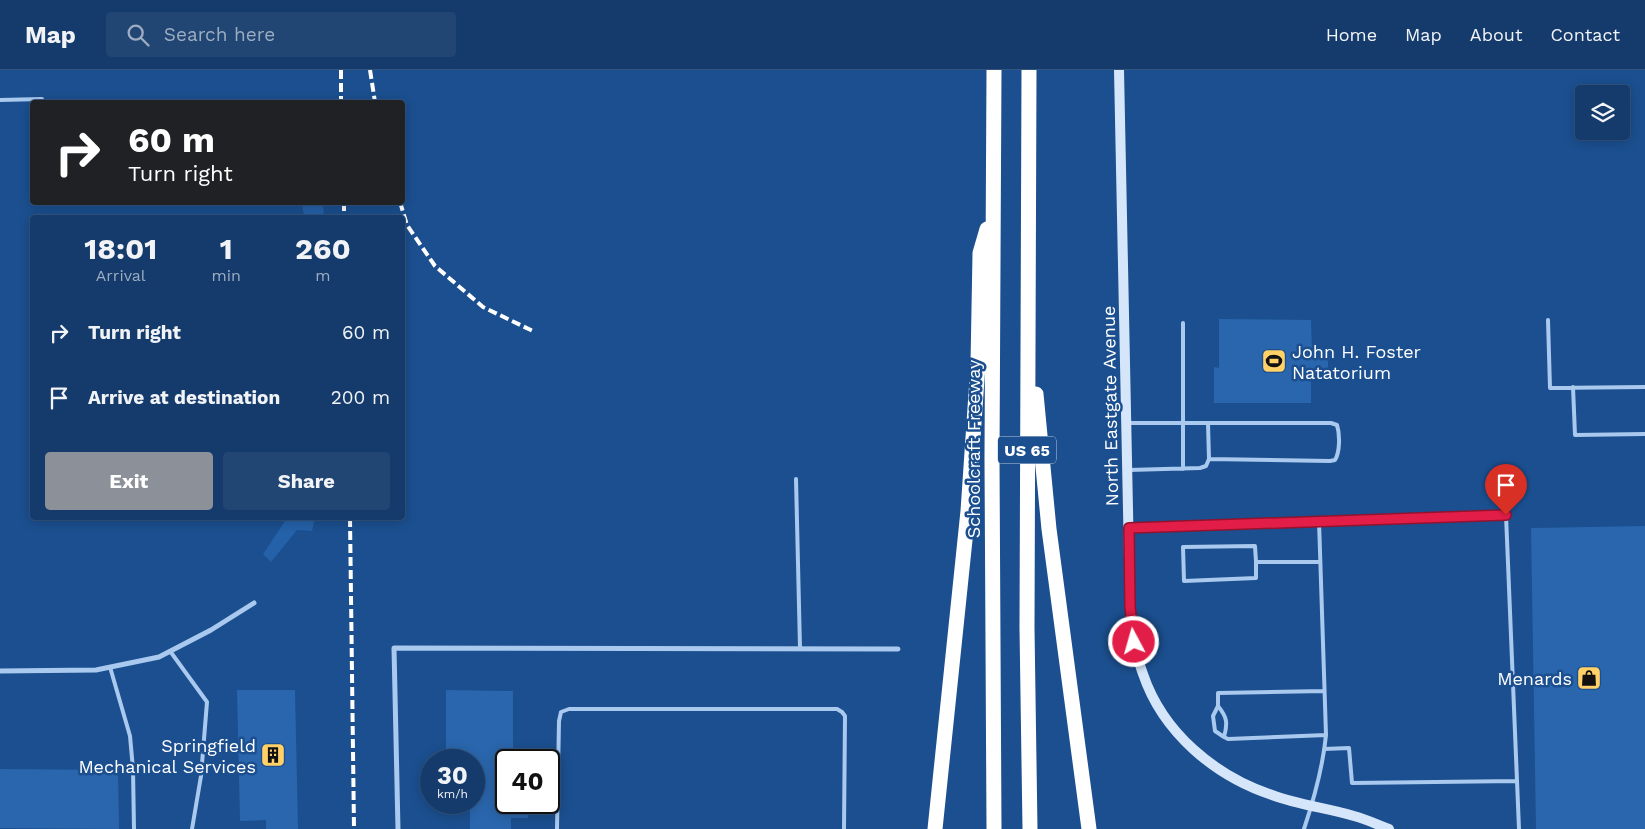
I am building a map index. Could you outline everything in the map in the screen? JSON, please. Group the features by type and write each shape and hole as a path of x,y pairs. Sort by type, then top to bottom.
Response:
{"highway":[{"name":"Schoolcraft Freeway","path":"994,70 992,211 994,829"},
{"name":"US 65","path":"1029,70 1027,628 1030,829"},
{"path":"1028,196 1037,402 1044,487 1089,829"},
{"path":"934,829 972,462 978,364 980,253 992,211"}],"street":[{"name":"North Eastgate Avenue","path":"1119,70 1130,607 1134,642 1143,675 1158,707 1178,736 1207,761 1239,783 1273,796 1353,816 1389,829"},
{"path":"0,671 96,670 159,657 210,630 254,603"},
{"path":"398,829 394,648 898,648"}],"lane":[{"path":"0,100 42,99"},
{"path":"1548,320 1550,388 1645,387"},
{"path":"1183,323 1183,469"},
{"path":"1573,388 1575,435 1645,434"},
{"path":"1127,422 1331,423 1337,425 1339,430 1338,455 1335,460 1209,459"},
{"path":"1128,470 1183,469 1206,466 1209,459 1208,423"},
{"path":"796,479 800,648"},
{"path":"1129,528 1506,515 1519,829"},
{"path":"1304,829 1312,806 1326,735 1319,521"},
{"path":"1255,546 1256,562 1256,578 1184,581 1183,547 1255,546"},
{"path":"1256,562 1320,562"},
{"path":"170,651 207,702 201,776 192,829"},
{"path":"110,668 130,736 134,770 134,829"},
{"path":"1324,690 1218,693 1218,706 1213,716 1215,731 1231,740 1326,735"},
{"path":"1218,706 1226,715 1227,728 1224,737"},
{"path":"557,829 559,721 561,712 569,709 836,709 845,716 844,829"},
{"path":"1324,749 1349,748 1352,783 1517,781"}],"shaded area":[{"path":"302,205 323,205 324,215 304,215"},
{"path":"286,520 315,520 312,531 297,530 271,562 263,554"}],"building":[{"name":"John H. Foster Natatorium","path":"1219,319 1311,320 1312,354 1328,354 1328,373 1311,373 1311,403 1214,403 1214,367 1219,368"},
{"name":"Menards","path":"1645,526 1645,829 1536,829 1531,528"},
{"name":"Springfield Mechanical Services","path":"237,690 295,690 298,829 266,829 266,820 240,821"},
{"path":"446,690 513,691 513,749 495,749 495,814 528,814 528,818 511,818 511,829 470,829 470,814 485,814 485,749 446,749"},
{"path":"0,769 118,770 119,829 0,828"}],"railway":[{"path":"341,70 341,100"},
{"path":"370,70 375,100"},
{"path":"344,205 344,215"},
{"path":"401,205 404,215"},
{"path":"405,218 407,225 435,266 483,307 535,332"},
{"path":"350,520 354,829"}],"place":[{"name":"John H. Foster Natatorium","path":"1274,361"},
{"name":"Menards","path":"1589,678"},
{"name":"Springfield Mechanical Services","path":"273,755"}],"route":[{"path":"1134,642 1130,607 1129,528 1506,515"}]}
